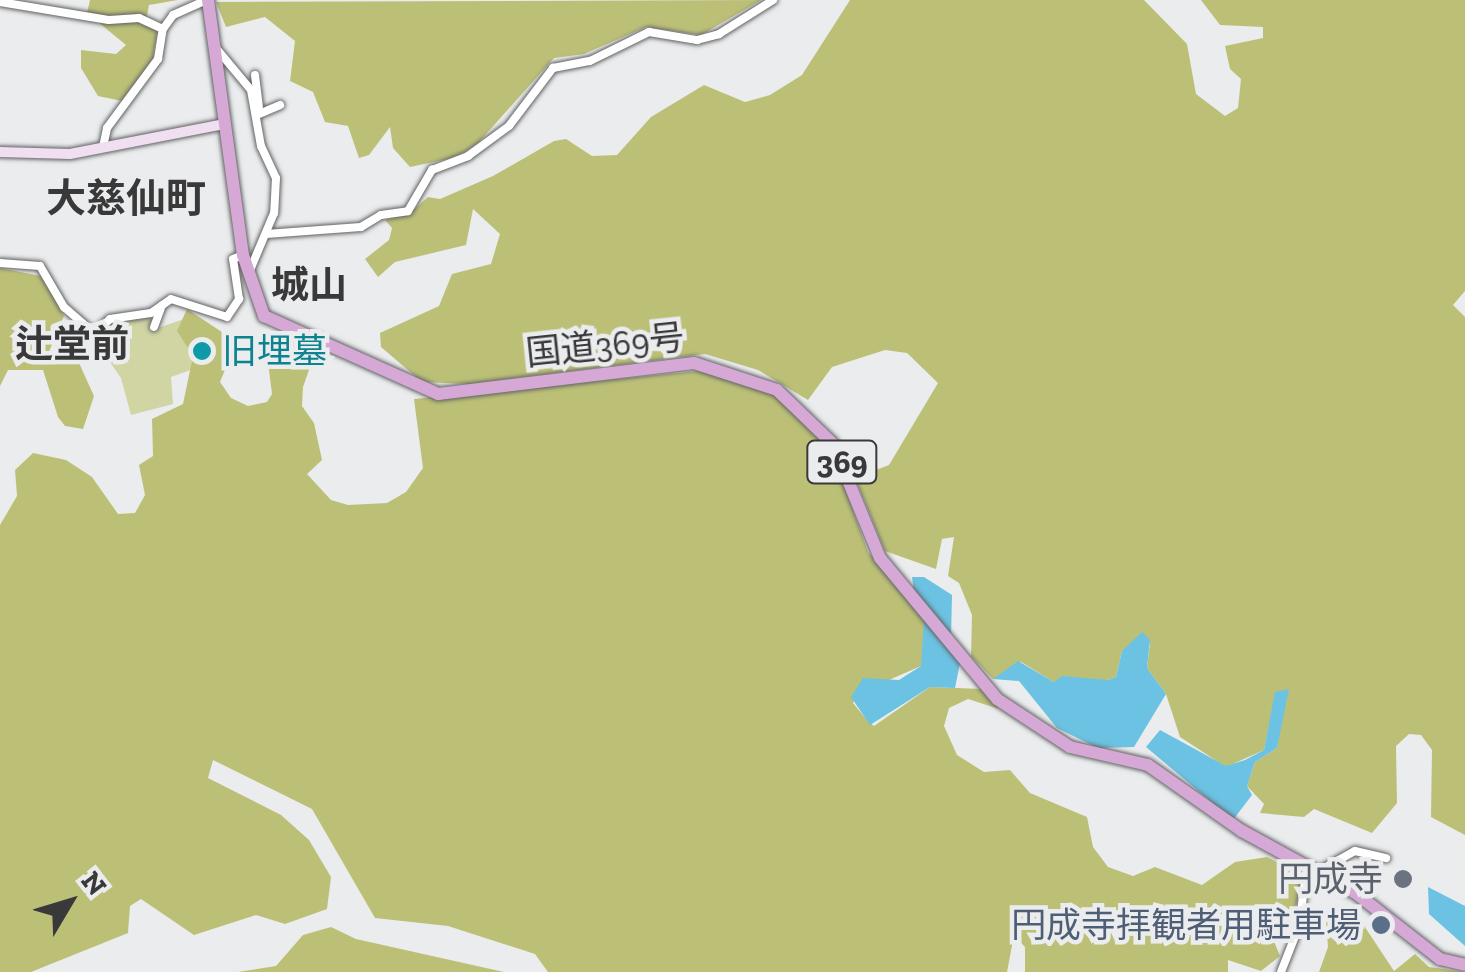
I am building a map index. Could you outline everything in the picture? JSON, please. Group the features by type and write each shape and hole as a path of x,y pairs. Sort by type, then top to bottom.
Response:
{"highway":[{"name":"国道369号","path":"207,0 243,255 248,281 264,316 282,328 438,394 694,363 777,390 833,444 880,558 997,699 1070,747 1148,766 1242,832 1313,868 1440,958 1465,965"}],"main road":[{"path":"0,152 70,154 226,124"}],"street":[{"path":"103,147 107,128 158,59 163,29 193,2 207,0"},
{"path":"266,234 361,227 380,215 408,211 423,196 432,170 468,156 509,126 554,68 590,61 649,32 697,40 719,34 773,0"},
{"path":"0,2 109,20 138,18 163,29"},
{"path":"212,45 259,111"},
{"path":"248,281 266,234 276,178 261,146 255,75"},
{"path":"259,111 280,105"},
{"path":"0,262 40,266 64,308 94,333 110,318 181,300 227,317 239,299 234,259 243,255"},
{"path":"154,327 162,305"},
{"path":"1281,972 1299,926 1313,868 1356,851 1386,858"}],"green space":[{"path":"90,0 178,0 149,5 147,16 157,33 153,58 122,101 98,96 81,68 81,50 116,54 126,45 87,13"},
{"path":"761,0 701,35 646,27 584,54 554,58 478,143 457,157 410,167 393,148 390,127 369,155 359,158 348,126 325,122 313,92 290,81 295,41 265,17 226,27 216,2"},
{"path":"850,0 1144,0 1187,44 1196,94 1225,116 1238,108 1241,79 1230,69 1225,46 1263,38 1263,27 1220,25 1201,0 1465,0 1465,291 1453,305 1465,317 1465,835 1431,817 1432,750 1421,735 1409,734 1396,746 1397,803 1372,833 1314,809 1304,817 1260,813 1264,804 1247,786 1255,762 1277,748 1283,702 1273,707 1264,750 1226,767 1180,737 1166,694 1147,668 1150,643 1122,651 1116,677 1108,680 1054,682 1021,662 993,679 971,656 972,615 959,583 948,576 954,537 942,539 936,569 885,551 840,441 868,473 889,465 938,383 907,353 885,350 832,367 808,400 758,370 705,354 468,384 422,382 381,347 380,333 439,306 452,274 491,264 500,234 473,209 466,245 395,262 378,277 365,259 389,240 392,228 385,220 410,213 428,197 440,199 493,176 554,141 566,139 592,156 617,155 651,117 704,85 745,102 770,95 802,75"},
{"path":"0,268 41,276 64,316 48,354 51,361 79,363 94,396 83,429 65,426 58,417 43,370 8,370 0,386"},
{"path":"187,309 228,336 233,350 220,382 231,398 248,406 267,402 272,394 266,346 273,340 307,341 326,352 310,367 303,387 302,406 314,423 322,460 307,474 331,500 348,505 387,503 406,492 423,468 414,399 698,371 779,395 832,452 868,552 924,619 928,639 921,666 859,693 853,703 867,720 874,726 930,687 983,689 999,709 968,699 949,708 944,726 957,755 984,772 1010,770 1030,793 1087,817 1093,847 1108,867 1133,876 1155,867 1202,885 1235,862 1267,857 1298,873 1302,884 1293,914 1271,934 1280,956 1261,971 1228,960 1228,972 1025,972 1025,947 1014,935 1007,972 548,972 535,954 448,926 375,918 312,809 213,760 208,778 281,815 309,840 331,877 327,909 285,924 256,915 194,935 141,899 130,906 128,933 31,972 0,972 0,525 17,496 15,470 33,453 66,460 92,477 118,514 135,513 145,495 139,465 153,456 152,419 183,404 193,356 177,331"},
{"path":"147,317 158,328 184,319 210,363 171,377 173,404 131,415 121,378 94,339 114,322"},
{"path":"1351,906 1394,971 1415,954 1429,967 1465,972 1319,972 1328,947 1326,922"},
{"path":"331,927 356,939 504,972 238,972 276,966 303,935"}],"water":[{"path":"912,577 924,577 952,595 951,638 914,592"},
{"path":"924,619 960,663 955,688 930,687 870,725 851,697 863,678 899,680 921,666"},
{"path":"1142,632 1150,640 1147,668 1166,694 1134,747 1098,748 1057,728 1019,681 993,679 1018,661 1054,682 1062,676 1108,680 1116,677 1122,651"},
{"path":"1289,689 1277,748 1255,762 1247,786 1252,795 1233,820 1146,747 1160,730 1226,766 1245,760 1264,750 1275,692"},
{"path":"1428,887 1465,906 1465,946 1429,914"}],"place":[{"name":"旧埋墓","path":"202,351"},
{"name":"円成寺","path":"1403,879"},
{"name":"円成寺拝観者用駐車場","path":"1381,925"}],"district":[{"name":"大慈仙町","path":"126,198"},
{"name":"城山","path":"309,286"},
{"name":"辻堂前","path":"72,345"}]}
